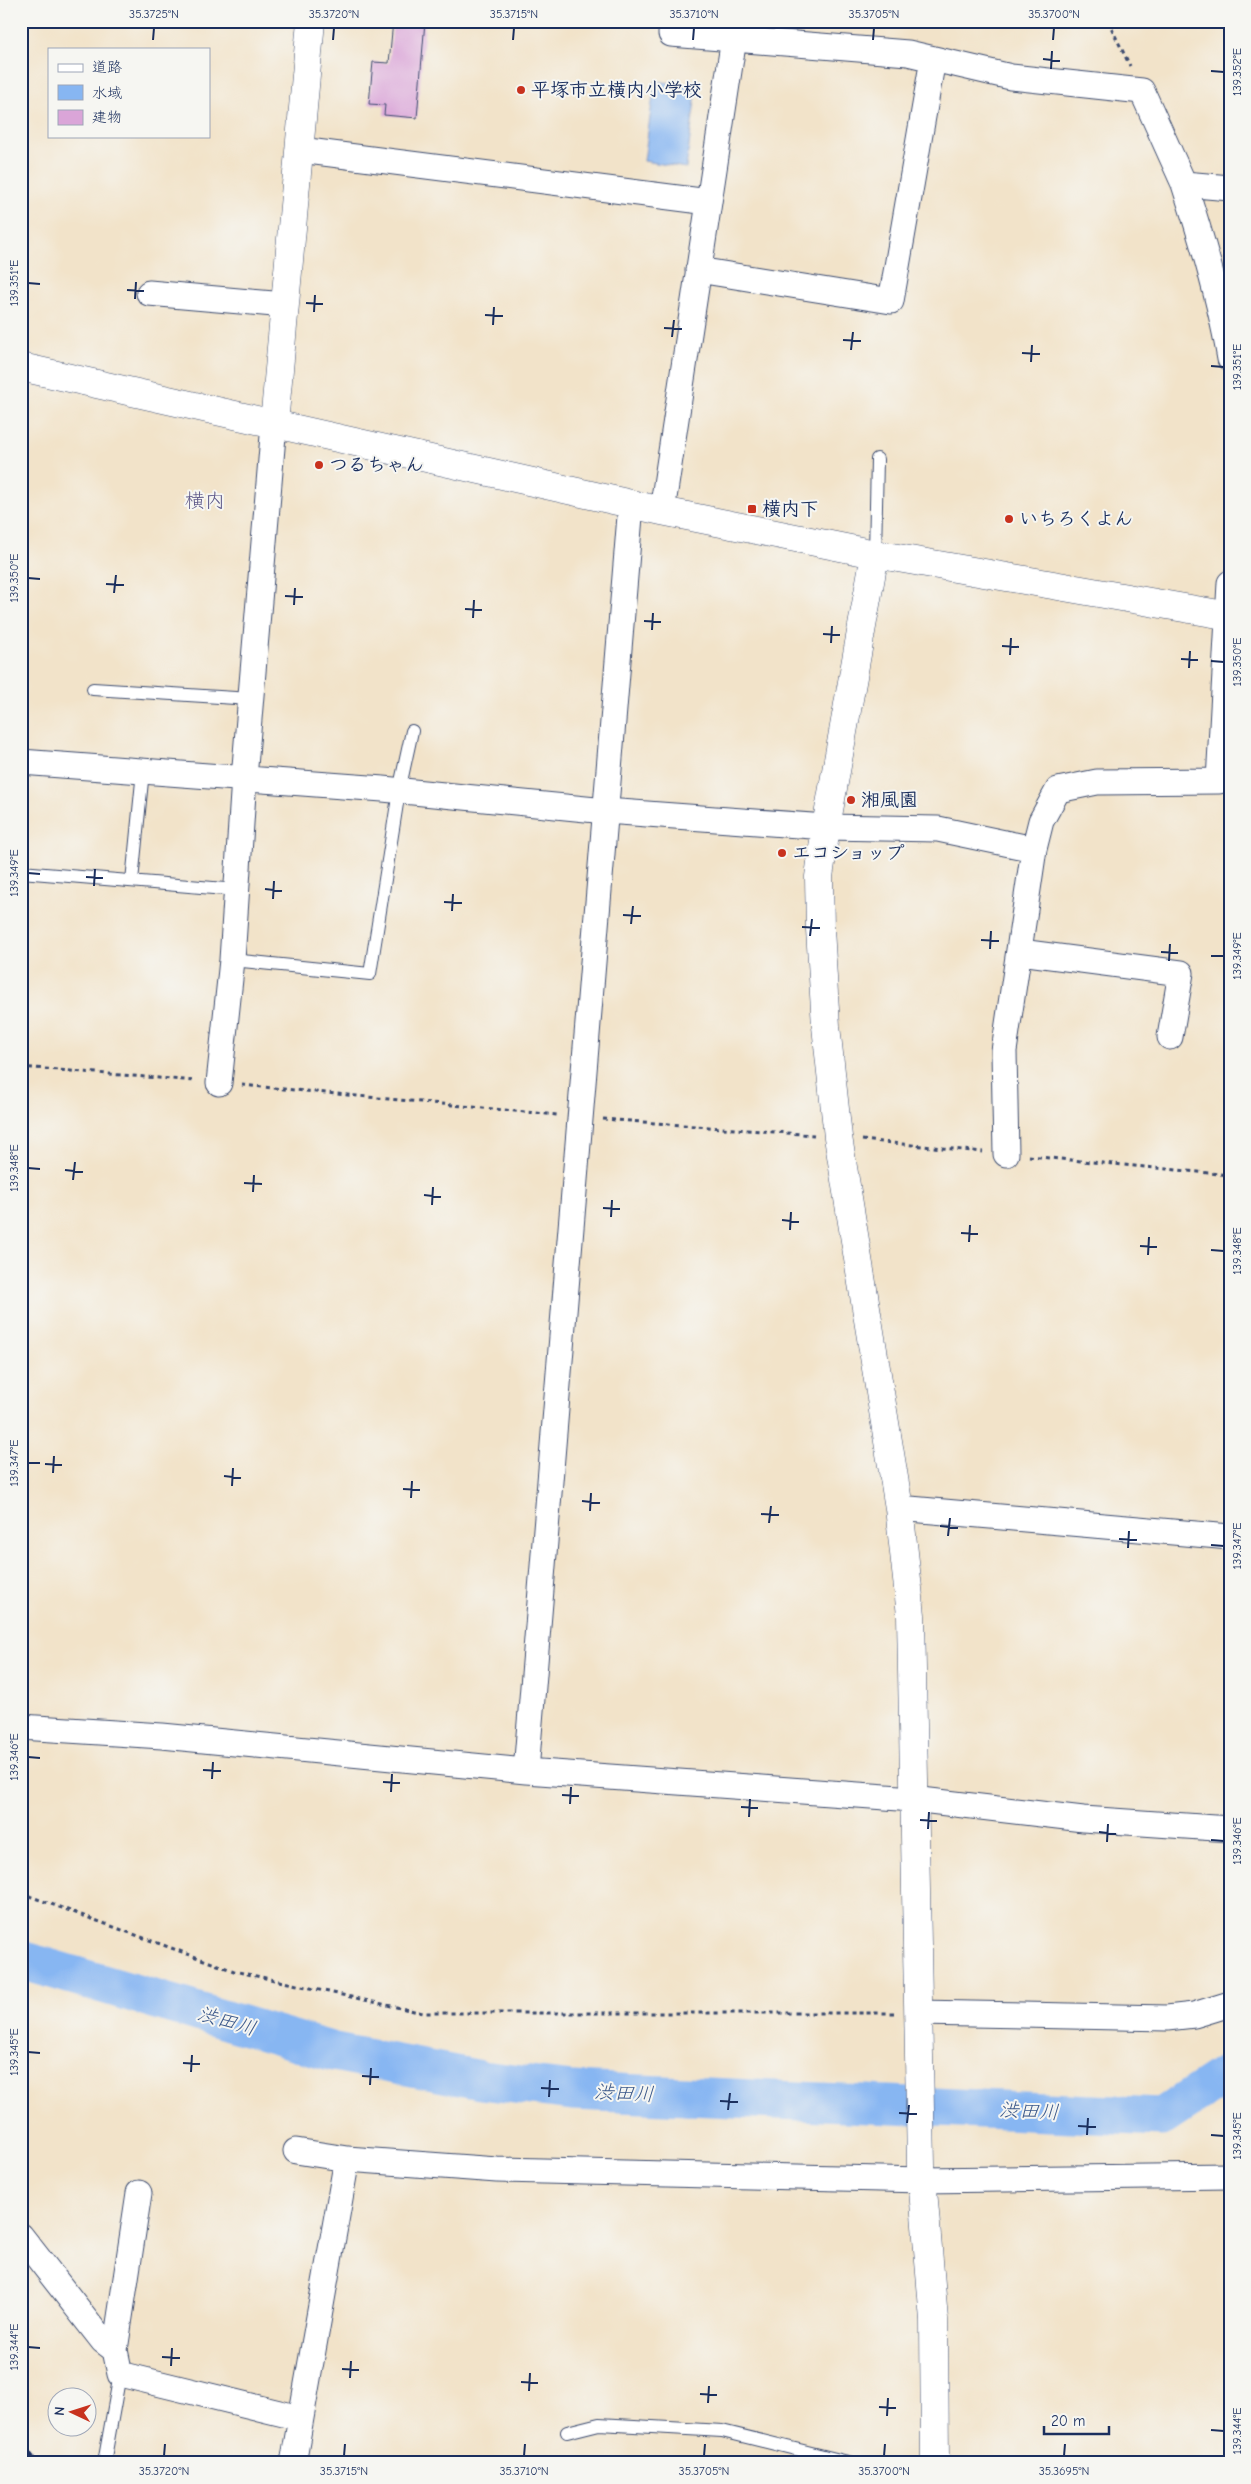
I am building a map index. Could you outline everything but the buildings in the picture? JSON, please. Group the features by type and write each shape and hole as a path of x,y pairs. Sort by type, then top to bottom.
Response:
{"street":[{"path":"219,1083 232,960 244,778 311,21"},
{"path":"672,21 671,34 908,53 1011,78 1142,91 1184,184 1205,249 1226,332 1230,359"},
{"path":"662,511 734,38"},
{"path":"698,270 891,301 933,59"},
{"path":"300,150 709,202"},
{"path":"1184,184 1230,188"},
{"path":"149,293 286,305"},
{"path":"21,367 662,511 875,554 1229,616"},
{"path":"526,1771 632,504"},
{"path":"875,554 826,827 819,877 820,929 826,1026 838,1137 899,1508 910,1615 922,2173 934,2320 935,2463"},
{"path":"1006,1154 1004,1051 1034,849 1041,821 1058,790 1097,782 1219,781 1230,583"},
{"path":"21,762 244,778 606,811 826,827 938,829 1034,849"},
{"path":"1020,952 1181,973 1170,1037"},
{"path":"899,1508 1230,1537"},
{"path":"21,1727 162,1736 526,1771 913,1799 1083,1819 1230,1829"},
{"path":"920,2018 1168,2018 1194,2015 1230,2004"},
{"path":"296,2151 347,2160 497,2170 1230,2176"},
{"path":"292,2463 347,2160"},
{"path":"118,2362 139,2193"},
{"path":"21,2236 118,2362 300,2418"}],"lane":[{"path":"875,554 877,459"},
{"path":"93,689 251,699"},
{"path":"232,960 370,974 399,791 412,730"},
{"path":"132,881 144,771"},
{"path":"21,872 237,890"},
{"path":"104,2463 118,2362"},
{"path":"566,2432 599,2424 722,2431 852,2463"}],"path":[{"path":"1108,21 1142,91"},
{"path":"21,1067 219,1083 581,1117 838,1137 1230,1175"},
{"path":"21,1893 234,1971 423,2013 920,2018"}],"water":[{"path":"655,81 697,86 686,168 644,161"}],"waterway":[{"name":"渋田川","path":"21,1960 334,2052 481,2080 573,2091 1162,2117 1230,2072"}],"railway":[{"path":"21,2442 37,2463"}],"place":[{"name":"平塚市立横内小学校","path":"521,90"},
{"name":"つるちゃん","path":"319,465"},
{"name":"横内下","path":"752,509"},
{"name":"いちろくよん","path":"1009,519"},
{"name":"湘風園","path":"851,800"},
{"name":"エコショップ","path":"782,853"}],"district":[{"name":"横内","path":"205,500"}]}
